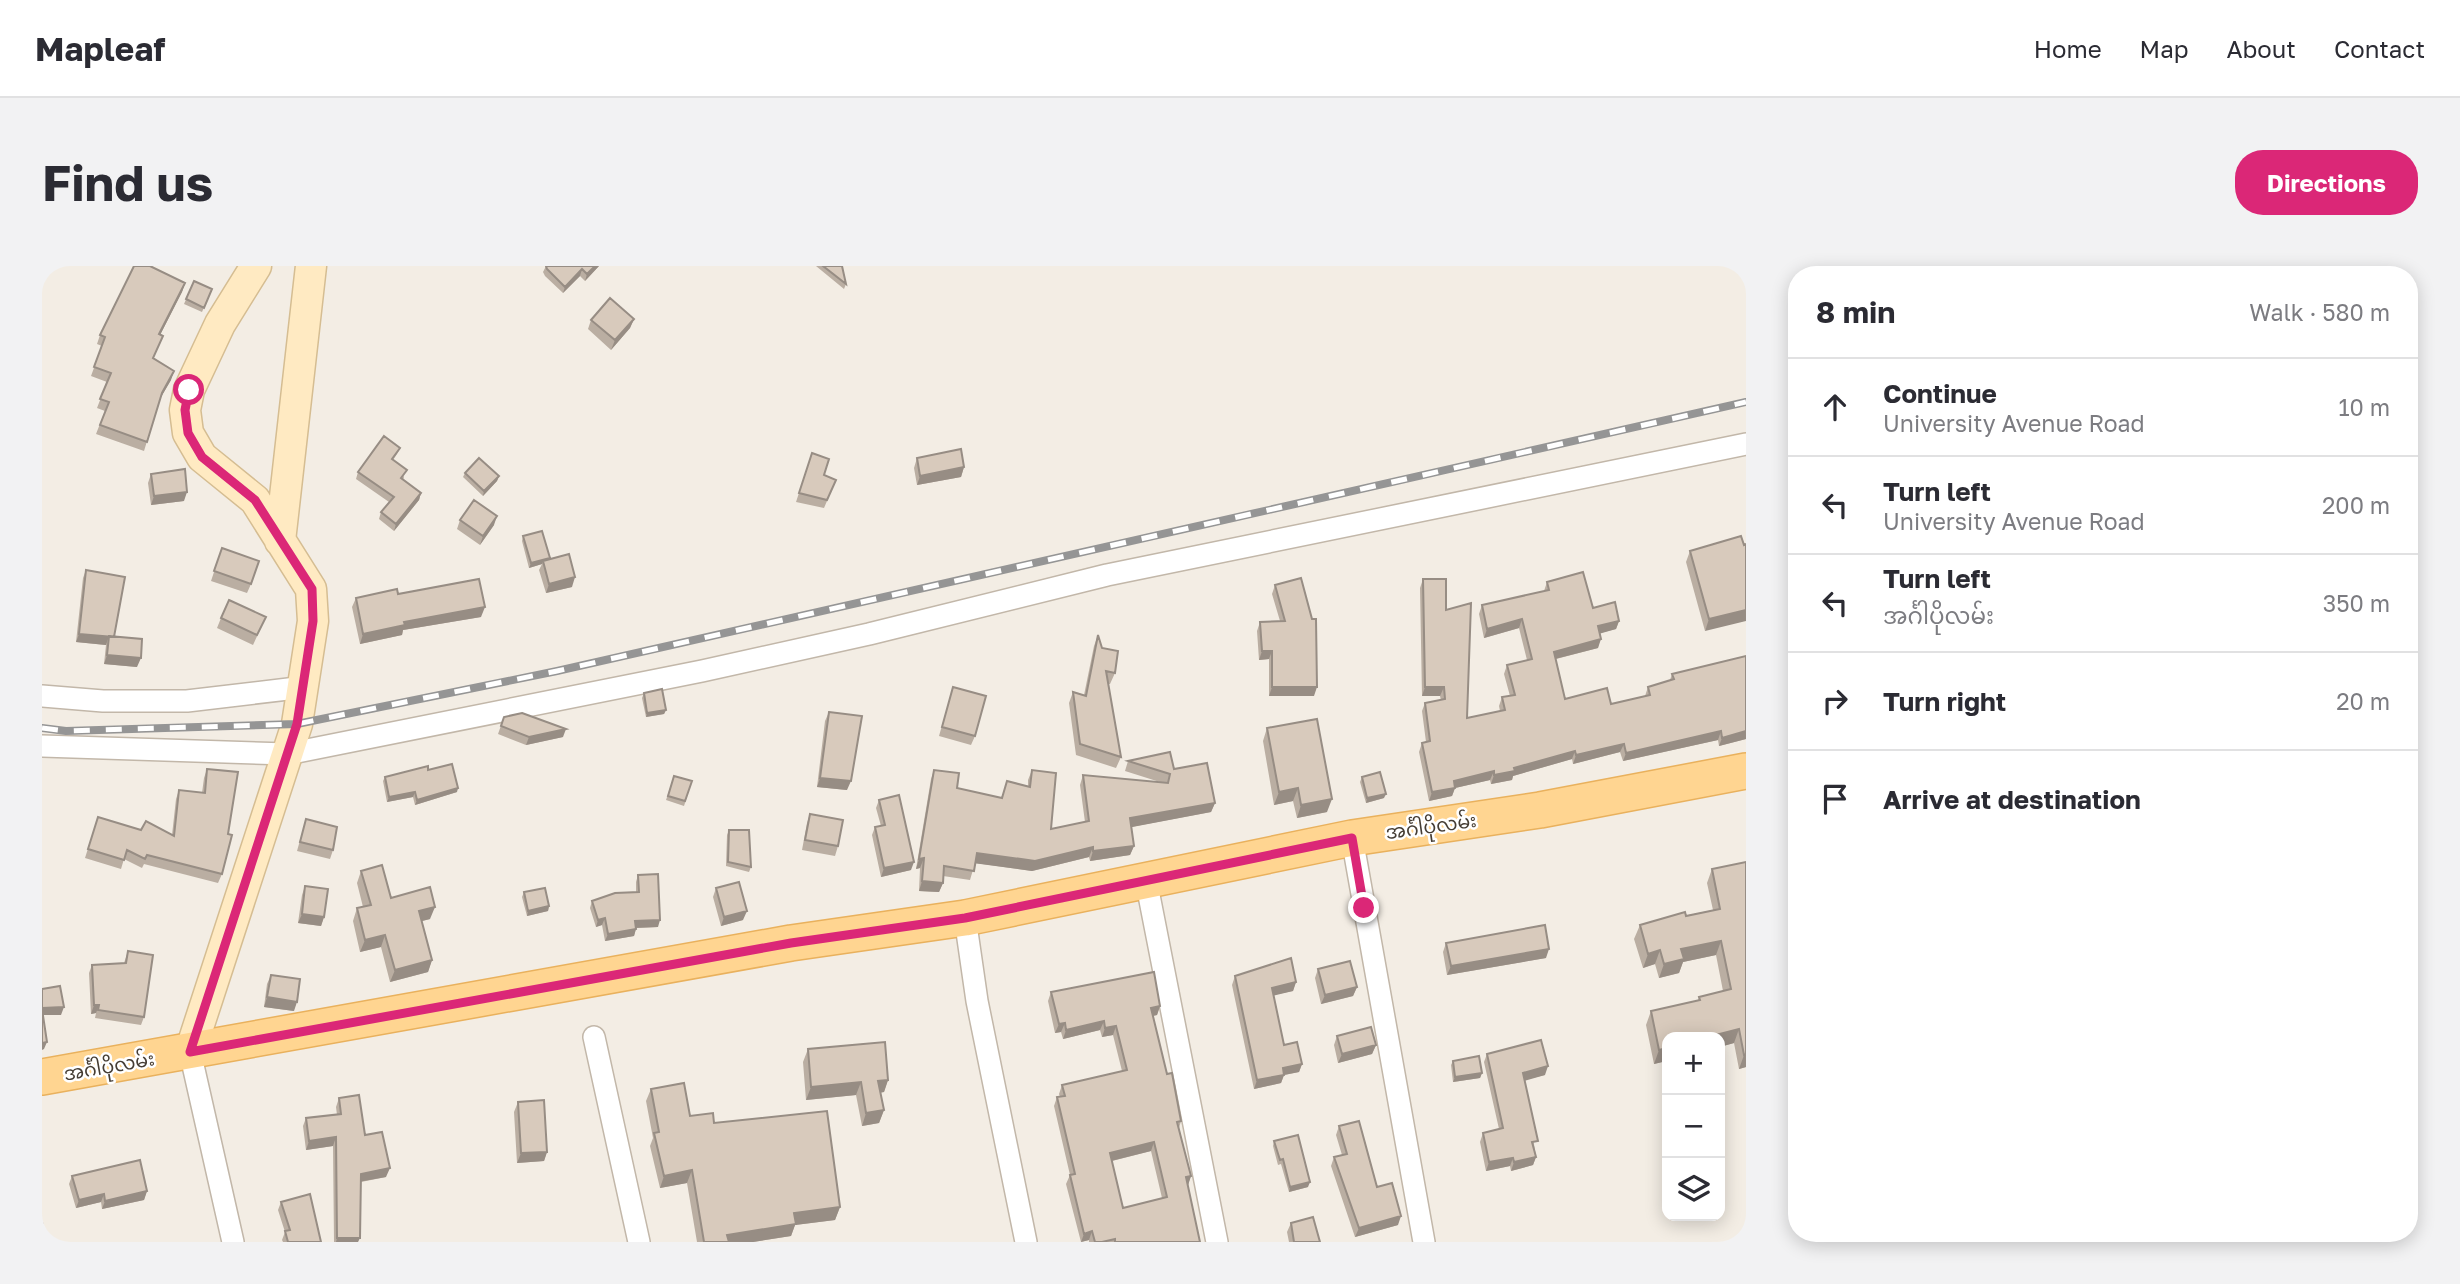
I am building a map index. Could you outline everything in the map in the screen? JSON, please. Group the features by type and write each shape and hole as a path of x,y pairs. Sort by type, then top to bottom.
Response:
{"main road":[{"path":"190,1052 286,754 305,687 313,621 312,589 255,500 202,457 188,433 185,410 189,390 220,324 256,266"},
{"path":"280,541 311,266"},
{"name":"အင်္ဂါပိုလမ်း","path":"42,1077 791,943 965,918 1352,838 1540,810 1746,771"}],"street":[{"path":"42,746 286,754 702,671 869,634 1107,575 1746,444"},
{"path":"42,696 103,701 187,701 305,687"},
{"path":"1352,838 1424,1242"},
{"path":"1146,880 1217,1242"},
{"path":"965,918 977,1001 1026,1242"},
{"path":"594,1037 639,1242"},
{"path":"190,1052 233,1242"}],"building":[{"path":"134,266 150,266 185,283 159,334 163,336 153,358 174,371 162,393 147,442 100,425 109,402 100,399 111,373 94,367 105,337 100,335"},
{"path":"546,266 595,266 587,274 582,269 565,287"},
{"path":"823,266 842,266 846,284"},
{"path":"194,281 212,289 204,308 186,299"},
{"path":"610,298 634,319 615,340 591,320"},
{"path":"384,436 400,448 392,459 407,470 401,478 421,493 396,524 381,512 394,497 358,472"},
{"path":"961,449 964,467 920,476 917,458"},
{"path":"812,453 829,459 824,475 836,480 827,500 799,493"},
{"path":"479,458 499,476 484,491 465,473"},
{"path":"185,469 187,492 154,496 151,474"},
{"path":"474,500 497,516 483,536 460,520"},
{"path":"542,531 550,558 531,563 523,536"},
{"path":"1741,536 1744,545 1746,544 1746,610 1709,619 1690,551"},
{"path":"222,548 259,561 251,584 214,571"},
{"path":"569,554 575,577 549,584 543,561"},
{"path":"86,570 125,577 114,637 79,634"},
{"path":"1583,572 1593,608 1615,602 1619,621 1598,626 1601,639 1554,652 1565,699 1607,688 1611,704 1650,695 1648,687 1674,679 1672,674 1746,656 1746,731 1722,738 1721,731 1626,753 1624,744 1576,755 1575,751 1514,768 1515,771 1494,775 1494,771 1454,781 1455,788 1432,792 1422,743 1430,741 1425,703 1445,699 1444,687 1425,687 1423,579 1446,579 1446,610 1471,603 1467,718 1505,710 1502,697 1515,695 1507,665 1532,659 1522,619 1487,629 1482,605 1549,590 1547,582"},
{"path":"1301,578 1312,619 1316,619 1317,687 1272,687 1272,651 1262,651 1260,622 1285,621 1275,585"},
{"path":"479,579 485,607 404,622 405,625 363,634 356,598 397,589 398,594"},
{"path":"229,600 266,617 257,635 221,618"},
{"path":"1098,635 1102,648 1118,651 1115,673 1106,671 1121,757 1080,744 1073,692 1086,696"},
{"path":"109,636 142,639 141,658 107,655"},
{"path":"953,687 986,696 975,736 942,727"},
{"path":"662,689 666,710 647,713 644,693"},
{"path":"829,712 862,716 851,781 820,778"},
{"path":"522,713 566,729 529,737 501,726 504,717"},
{"path":"1317,719 1332,799 1301,805 1298,788 1279,792 1267,728"},
{"path":"1170,752 1174,769 1207,763 1215,803 1130,818 1134,846 1093,851 1093,847 1035,861 977,853 974,871 944,866 943,883 922,881 924,858 919,859 934,770 959,773 957,788 1002,798 1007,781 1030,787 1032,770 1056,773 1051,829 1089,821 1083,775 1168,783 1170,774 1128,761"},
{"path":"452,764 458,788 417,800 415,792 389,797 385,777 428,766 428,770"},
{"path":"207,769 238,772 228,834 232,835 222,874 147,855 145,859 127,850 124,860 88,849 98,817 141,830 146,821 174,836 179,790 205,793"},
{"path":"1380,772 1386,794 1367,798 1362,777"},
{"path":"674,776 692,781 685,801 668,796"},
{"path":"899,795 914,862 884,868 875,827 885,825 879,800"},
{"path":"810,814 843,820 838,846 805,840"},
{"path":"306,819 337,827 333,850 300,842"},
{"path":"729,830 749,830 751,867 728,862"},
{"path":"1746,862 1744,1055 1739,1029 1725,1033 1662,1032 1662,1049 1659,1050 1651,1011 1700,1000 1699,997 1731,989 1721,941 1681,949 1684,959 1664,964 1660,950 1648,954 1640,925 1685,912 1686,916 1720,909 1712,869"},
{"path":"382,865 391,898 430,887 435,907 419,911 432,960 395,970 385,935 365,940 357,908 371,905 361,871"},
{"path":"658,874 660,920 635,921 636,929 608,934 605,918 598,920 592,901 615,893 639,892 638,875"},
{"path":"739,882 747,911 724,917 716,888"},
{"path":"305,886 328,889 324,917 302,914"},
{"path":"545,888 549,906 528,911 524,892"},
{"path":"1545,925 1549,949 1451,966 1446,943"},
{"path":"128,951 153,955 144,1017 98,1010 99,1005 94,1005 92,965 126,963"},
{"path":"1291,958 1296,982 1272,988 1284,1045 1297,1042 1302,1064 1283,1068 1284,1075 1257,1080 1235,976"},
{"path":"1350,961 1357,987 1325,995 1318,969"},
{"path":"1154,972 1160,1006 1151,1008 1167,1074 1172,1073 1181,1121 1177,1122 1191,1176 1186,1177 1200,1242 1115,1242 1115,1239 1095,1242 1092,1231 1084,1234 1070,1175 1075,1174 1057,1097 1065,1096 1062,1085 1127,1070 1116,1026 1105,1028 1104,1021 1066,1030 1065,1023 1059,1024 1051,992","holes":["1154,1142 1167,1197 1123,1208 1110,1153"]},
{"path":"271,975 300,979 297,1002 267,997"},
{"path":"60,986 64,1007 42,1008 42,989"},
{"path":"42,1009 47,1042 42,1043"},
{"path":"1371,1027 1376,1045 1342,1054 1337,1036"},
{"path":"1541,1040 1548,1066 1523,1073 1538,1141 1532,1142 1536,1157 1514,1162 1513,1158 1489,1162 1483,1133 1503,1128 1487,1054"},
{"path":"885,1042 888,1080 878,1081 884,1110 866,1113 861,1082 811,1087 808,1049"},
{"path":"1479,1056 1482,1073 1455,1077 1453,1061"},
{"path":"684,1083 690,1116 713,1113 714,1123 827,1111 840,1207 794,1213 796,1224 727,1235 729,1242 704,1242 692,1170 664,1176 654,1133 659,1132 651,1089"},
{"path":"359,1095 365,1135 382,1132 390,1168 361,1174 360,1238 337,1238 336,1137 309,1141 306,1118 341,1114 339,1098"},
{"path":"544,1100 547,1152 521,1153 518,1102"},
{"path":"1359,1121 1377,1187 1392,1183 1401,1216 1359,1228 1334,1157 1347,1154 1339,1126"},
{"path":"1298,1135 1310,1182 1290,1187 1283,1159 1280,1160 1274,1141"},
{"path":"140,1160 147,1191 105,1201 104,1194 79,1200 72,1176"},
{"path":"310,1194 321,1242 288,1242 285,1231 290,1230 281,1202"},
{"path":"1313,1217 1320,1242 1294,1242 1291,1223"},
{"path":"42,1222 47,1242 42,1242"}],"railway":[{"path":"42,728 66,731 297,724 557,671 1746,402"}],"route":[{"path":"189,390 185,410 188,433 202,457 255,500 312,589 313,621 305,687 297,724 190,1052 791,943 965,918 1352,838 1364,908"}]}
